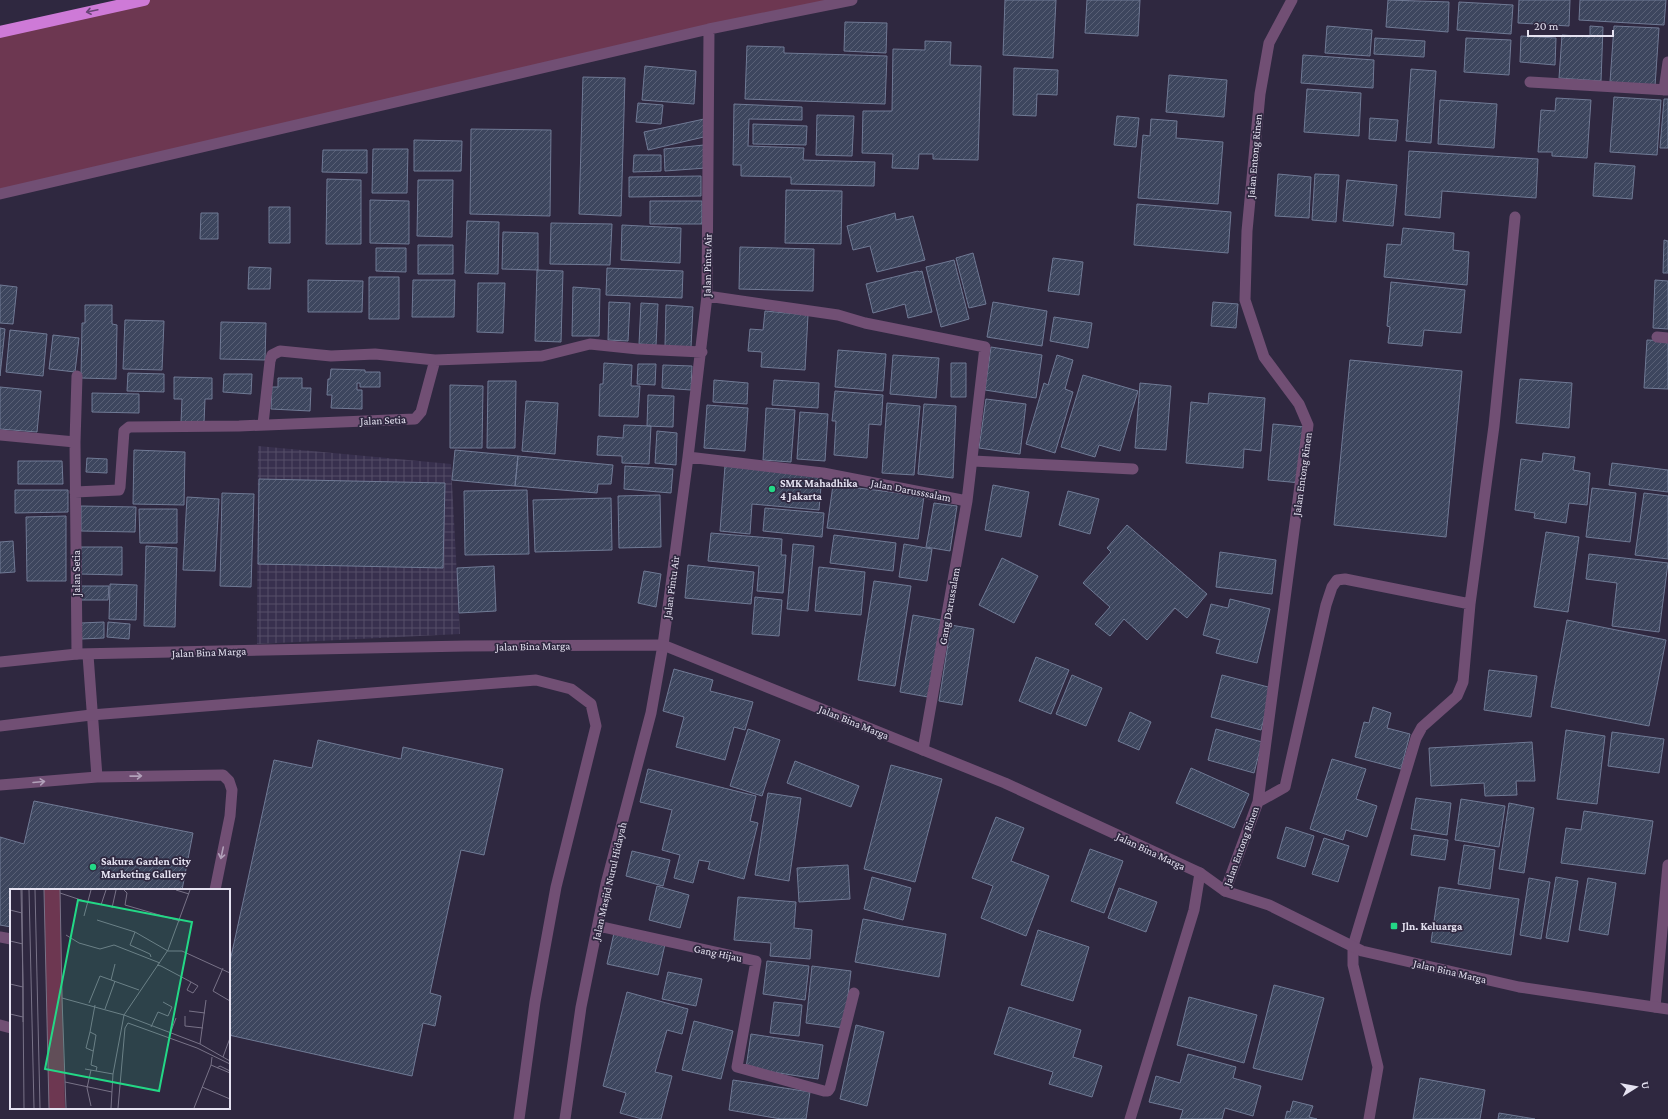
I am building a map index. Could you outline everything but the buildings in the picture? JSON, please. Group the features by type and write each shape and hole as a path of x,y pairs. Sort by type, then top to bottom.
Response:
{"highway":[{"path":"0,32 144,0"}],"street":[{"path":"0,194 709,29 852,0"},
{"name":"Jalan Entong Rinen","path":"1225,891 1258,802 1308,425 1299,404 1264,357 1245,300 1247,231 1260,94 1269,43 1292,0"},
{"name":"Jalan Pintu Air","path":"663,644 702,352 707,296 709,29"},
{"path":"1530,82 1666,90 1668,62"},
{"path":"1369,1119 1378,1067 1353,965 1353,946 1416,738 1422,727 1457,696 1463,682 1470,604 1494,426 1515,217"},
{"name":"Gang Darussalam","path":"707,296 838,316 865,323 985,347 973,461 967,501 923,750"},
{"path":"263,424 270,361 272,356 280,351 331,356 375,354 435,360 542,356 590,344 638,349 702,352"},
{"name":"Jalan Setia","path":"75,492 119,490 124,431 129,427 239,426 415,419 421,412 435,360"},
{"name":"Jalan Setia","path":"77,376 75,492 83,655 97,777"},
{"path":"0,435 75,442"},
{"name":"Jalan Darusssalam","path":"688,457 823,473 967,501"},
{"path":"973,461 1133,469"},
{"name":"Jalan Entong Rinen","path":"1258,802 1285,787 1326,605 1336,580 1345,579 1470,604"},
{"name":"Jalan Bina Marga","path":"0,662 83,655 458,646 663,644 1005,783 1200,874 1225,891 1269,905 1362,951 1519,986 1668,1009"},
{"name":"Jalan Masjid Nurul Hidayah","path":"569,1118 581,1007 606,884 651,713 663,644"},
{"path":"0,726 91,715 536,680 572,689 591,704 596,726 556,887 536,1002 519,1119"},
{"path":"0,786 97,777 223,775 229,781 232,790 230,816 215,889"},
{"path":"1655,1007 1668,865"},
{"path":"1130,1119 1194,910 1200,874"},
{"name":"Gang Hijau","path":"598,926 756,961 737,1067 828,1091 854,992"},
{"path":"0,937 10,939"},
{"path":"0,1025 10,1028"}],"shaded area":[{"path":"144,0 852,0 0,189 0,32"},
{"path":"258,446 451,464 460,634 257,644"}],"place":[{"name":"SMK Mahadhika 4 Jakarta","path":"772,489"},
{"name":"Sakura Garden City Marketing Gallery","path":"93,867"},
{"name":"Jln. Keluarga","path":"1394,926"}]}
